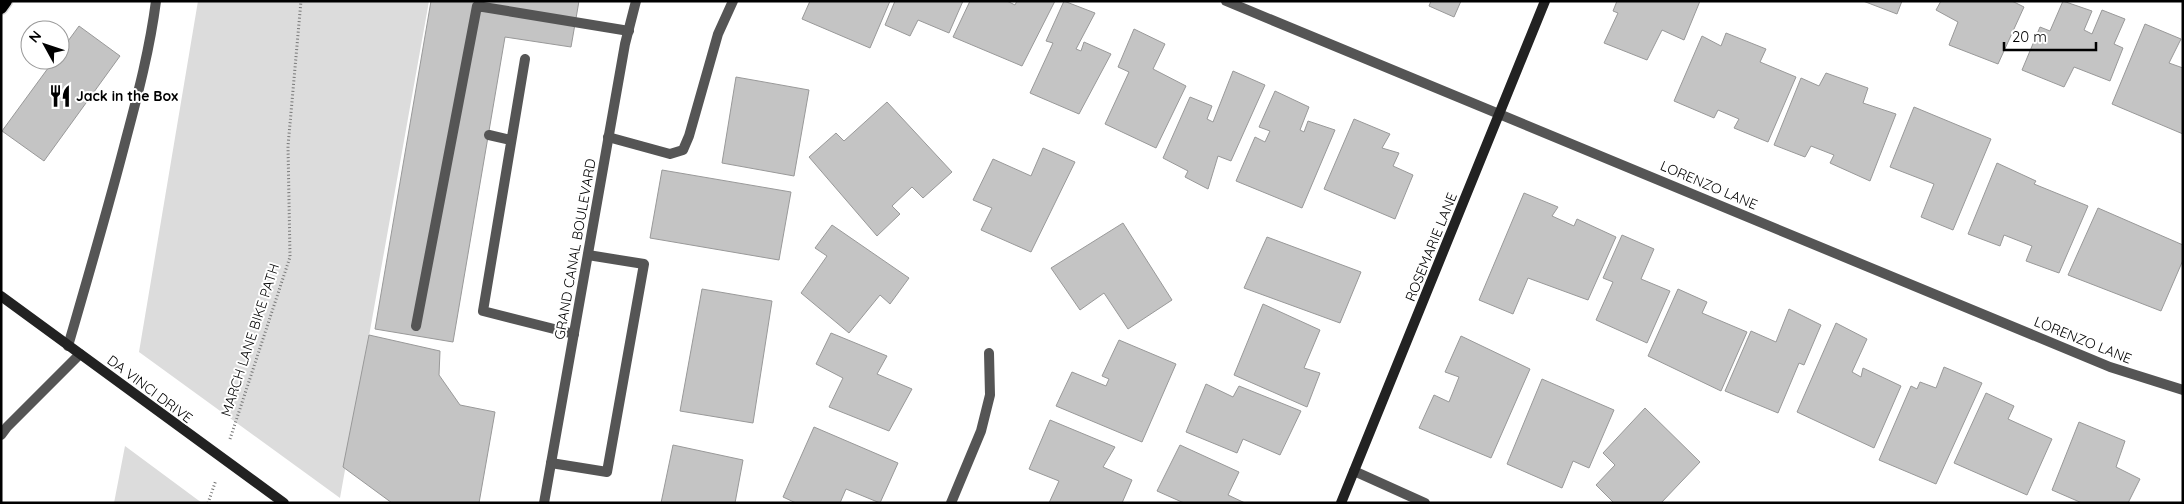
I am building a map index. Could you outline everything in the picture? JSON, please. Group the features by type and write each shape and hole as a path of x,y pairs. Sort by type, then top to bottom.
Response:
{"main road":[{"path":"1,8 6,1"}],"street":[{"path":"68,346 132,118 153,27 156,1"},
{"name":"GRAND CANAL BOULEVARD","path":"544,503 608,137 628,31 636,1"},
{"path":"608,137 670,154 683,150 689,136 718,34 733,1"},
{"name":"LORENZO LANE","path":"1226,1 2110,367 2183,390"},
{"name":"ROSEMARIE LANE","path":"1341,503 1545,1"},
{"path":"416,326 477,6 628,31"},
{"path":"525,59 483,311 574,334"},
{"path":"489,136 511,140"},
{"path":"551,463 607,472 643,274 644,264 588,255"},
{"name":"DA VINCI DRIVE","path":"1,296 224,461 284,503"},
{"path":"951,503 981,431 990,395 989,352"},
{"path":"3,428 80,354"},
{"path":"1354,471 1425,503"}],"path":[{"name":"MARCH LANE BIKE PATH","path":"208,503 224,461 290,257 288,146 301,1"}],"shaded area":[{"path":"198,1 429,1 340,498 139,352"},
{"path":"125,446 202,503 114,503"}],"building":[{"path":"431,1 579,1 571,47 505,37 453,342 375,329"},
{"path":"810,1 890,1 870,48 802,19"},
{"path":"895,1 963,1 949,33 918,20 910,36 885,25"},
{"path":"970,1 1007,1 1015,5 1017,1 1055,1 1022,66 953,37"},
{"path":"1064,1 1095,13 1076,49 1081,51 1084,42 1111,54 1079,114 1030,93 1053,43 1046,41"},
{"path":"1431,1 1461,1 1454,17 1429,6"},
{"path":"1617,1 1700,1 1684,40 1662,30 1647,60 1604,43 1618,13 1613,11"},
{"path":"1863,1 1902,1 1897,14"},
{"path":"1941,1 2012,1 2024,7 1998,64 1949,45 1958,22 1936,10"},
{"path":"2063,1 2092,11 2084,30 2092,34 2102,10 2125,19 2114,44 2123,48 2110,81 2074,67 2064,87 2022,70 2040,27 2050,31"},
{"path":"2145,24 2181,39 2169,63 2183,68 2183,134 2112,104"},
{"name":"Jack in the Box","path":"79,26 120,56 44,161 2,131 47,70 70,70 70,38"},
{"path":"1134,29 1165,44 1153,69 1186,86 1156,148 1105,124 1129,72 1118,67"},
{"path":"1726,33 1766,49 1760,62 1796,77 1768,142 1734,128 1739,119 1718,110 1714,118 1674,101 1702,36 1721,46"},
{"path":"1233,71 1265,85 1231,161 1218,156 1208,189 1185,177 1188,171 1163,158 1190,97 1212,106 1207,119 1213,122"},
{"path":"1826,73 1868,88 1863,103 1896,114 1870,181 1830,163 1834,155 1811,146 1805,157 1774,145 1801,78 1819,86"},
{"path":"736,77 809,90 794,176 722,163"},
{"path":"1275,91 1309,107 1300,130 1304,132 1308,121 1335,130 1302,208 1236,181 1255,137 1265,142 1270,131 1259,127"},
{"path":"887,102 952,172 923,198 912,187 892,206 900,214 877,236 809,157 836,133 844,141"},
{"path":"1914,107 1991,139 1953,230 1921,217 1934,184 1890,167"},
{"path":"1354,119 1390,134 1382,148 1399,153 1393,166 1413,175 1395,219 1324,189"},
{"path":"1043,148 1075,162 1031,252 981,230 992,208 973,200 993,159 1031,176"},
{"path":"1997,163 2036,181 2034,184 2088,206 2059,273 2026,261 2032,246 2004,235 2000,246 1968,234"},
{"path":"662,170 791,192 779,260 650,238"},
{"path":"1524,193 1558,207 1552,216 1574,226 1577,219 1616,237 1588,300 1528,278 1513,314 1479,300"},
{"path":"2098,208 2183,245 2183,260 2161,311 2068,275"},
{"path":"1123,223 1172,300 1128,329 1104,293 1080,310 1051,268"},
{"path":"832,225 909,278 890,304 880,295 849,333 801,293 827,256 815,248"},
{"path":"1622,235 1654,249 1641,279 1670,291 1647,343 1596,320 1613,282 1603,278"},
{"path":"1267,237 1361,272 1340,323 1244,288"},
{"path":"702,289 772,301 753,423 680,411"},
{"path":"1678,289 1707,302 1702,313 1747,332 1721,391 1648,356"},
{"path":"1263,304 1320,330 1304,368 1320,373 1307,407 1234,375"},
{"path":"1789,309 1821,325 1804,365 1799,363 1778,413 1725,391 1751,331 1776,342"},
{"path":"1836,323 1867,339 1852,372 1861,377 1863,368 1901,386 1874,448 1797,412"},
{"path":"831,333 887,356 877,374 912,389 889,431 829,407 843,378 816,364"},
{"path":"369,335 440,351 439,375 460,405 495,412 479,503 392,503 343,467"},
{"path":"1461,336 1530,369 1491,458 1419,428 1434,395 1449,402 1459,377 1445,372"},
{"path":"1119,340 1176,364 1142,442 1056,406 1072,372 1106,386 1109,379 1102,376"},
{"path":"1944,367 1982,383 1936,484 1879,460 1911,386 1917,389 1920,382 1936,388"},
{"path":"1542,379 1614,410 1589,468 1573,461 1562,488 1507,464"},
{"path":"1206,384 1233,397 1239,386 1301,411 1280,455 1243,439 1237,453 1186,432"},
{"path":"1986,393 2014,406 2008,419 2052,439 2027,495 1954,463"},
{"path":"1645,408 1700,462 1661,503 1614,503 1596,485 1615,465 1603,453"},
{"path":"1050,420 1115,447 1103,467 1132,480 1122,503 1049,503 1059,481 1029,469"},
{"path":"2079,422 2125,441 2116,467 2140,479 2128,503 2082,503 2052,490"},
{"path":"814,427 898,463 880,503 846,489 840,503 796,503 783,497"},
{"path":"673,445 743,460 735,503 661,503"},
{"path":"1180,445 1239,472 1228,495 1245,503 1184,503 1157,491"}],"place":[{"name":"Jack in the Box","path":"60,96"}]}
